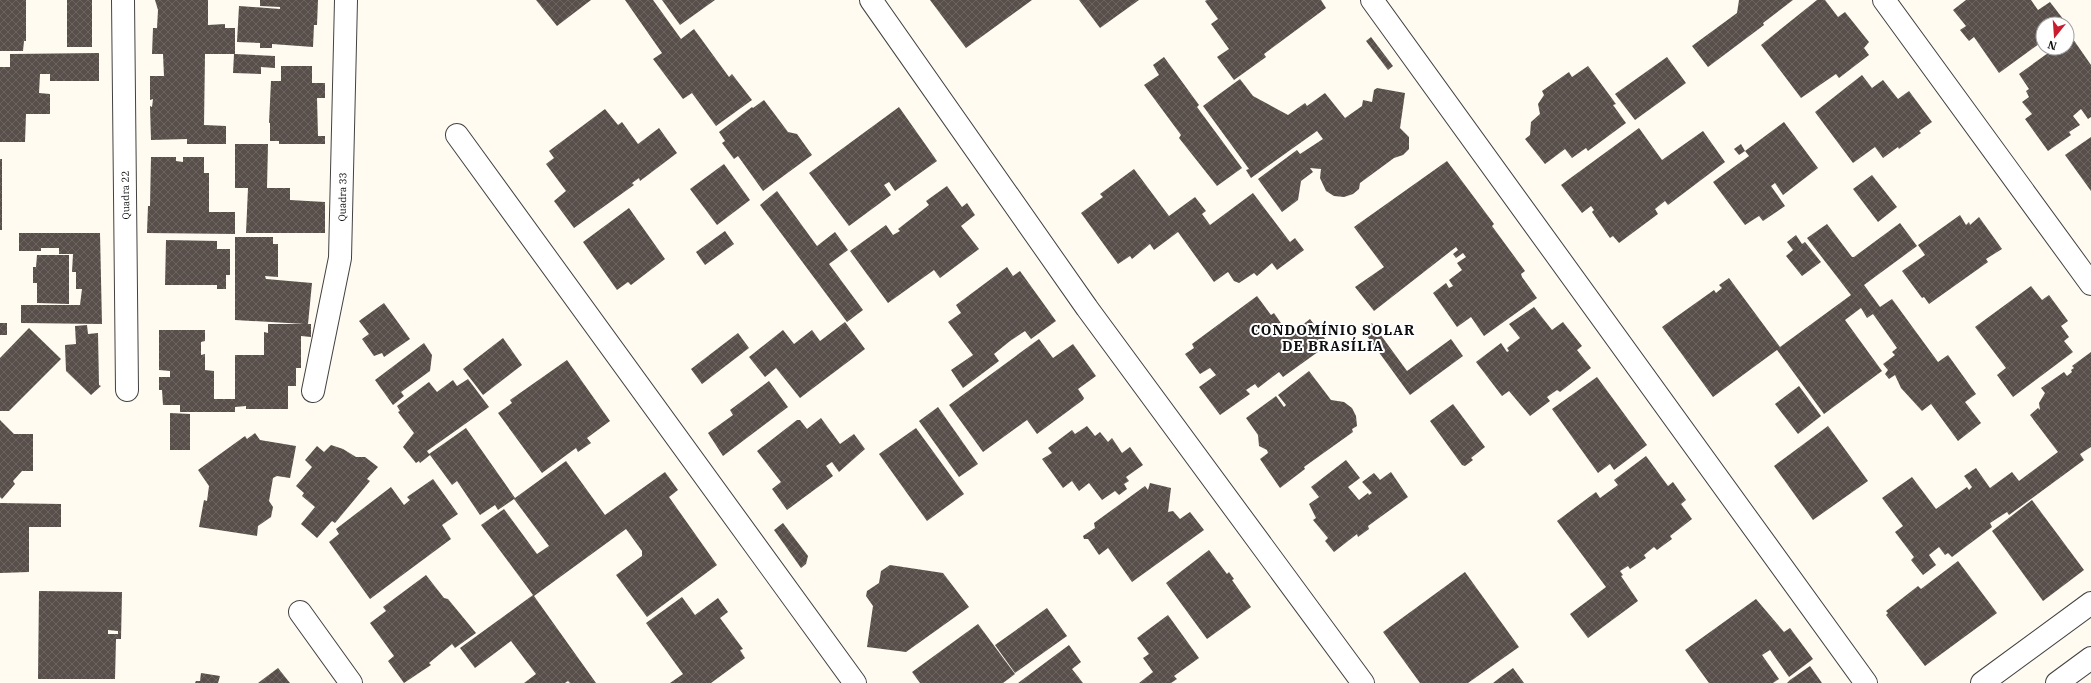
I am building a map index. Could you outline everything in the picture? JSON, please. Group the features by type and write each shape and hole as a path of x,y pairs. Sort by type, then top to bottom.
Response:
{"street":[{"name":"Quadra 22","path":"123,0 127,390"},
{"name":"Quadra 33","path":"313,391 340,258 346,0"},
{"path":"871,0 1087,308 1363,683"},
{"path":"1372,0 1866,683"},
{"path":"1884,0 2091,284"},
{"path":"456,135 856,683"},
{"path":"1982,683 2091,603"},
{"path":"300,612 351,683"},
{"path":"2057,683 2091,658"}],"building":[{"path":"0,0 26,0 26,41 24,41 23,51 0,51"},
{"path":"67,0 92,0 92,47 67,47"},
{"path":"155,0 208,0 208,25 225,24 225,28 235,28 235,54 275,56 275,68 261,67 261,74 233,73 234,54 205,54 204,125 226,126 226,144 187,144 187,139 151,140 150,106 152,107 153,99 150,100 150,76 164,76 163,54 152,54 153,28 157,28 158,10"},
{"path":"260,0 318,0 317,25 314,25 313,47 272,44 272,48 260,48 260,43 237,42 239,6 280,9 280,7 260,6"},
{"path":"536,0 591,0 557,26"},
{"path":"625,0 653,0 681,39 694,29 729,77 732,74 752,100 716,126 692,93 683,99 653,59 662,53"},
{"path":"662,0 715,0 680,25"},
{"path":"930,0 1032,0 966,48"},
{"path":"1079,0 1139,0 1100,28"},
{"path":"1321,0 1326,8 1264,54 1266,57 1234,80 1217,57 1229,49 1211,24 1218,19 1205,1"},
{"path":"1739,0 1793,0 1763,23 1764,25 1708,67 1692,46 1737,13"},
{"path":"1817,0 1825,0 1838,17 1845,12 1869,42 1864,48 1869,55 1839,78 1836,74 1801,98 1761,45"},
{"path":"1966,0 2031,0 2038,10 2050,2 2061,16 2035,16 2035,47 1999,73 1974,37 1969,41 1960,30 1966,26 1953,10"},
{"path":"1371,37 1393,66 1388,70 1366,41"},
{"path":"2075,42 2091,65 2091,117 2088,119 2081,109 2073,116 2080,125 2069,132 2071,135 2048,151 2025,119 2032,114 2022,102 2029,97 2026,91 2029,89 2019,74 2044,56 2075,56"},
{"path":"99,53 99,81 50,81 50,74 40,74 39,93 50,94 50,114 26,114 25,142 0,142 0,67 10,67 10,54"},
{"path":"1164,57 1199,105 1197,107 1242,168 1217,186 1179,138 1181,135 1144,85 1159,75 1153,65"},
{"path":"1667,57 1686,83 1635,120 1615,94"},
{"path":"281,66 312,66 312,83 325,83 325,98 317,98 318,136 325,136 325,144 279,144 279,141 270,141 269,123 271,81 281,81"},
{"path":"1588,66 1616,104 1613,105 1626,123 1588,151 1586,148 1572,158 1565,149 1545,164 1525,139 1530,135 1531,122 1540,114 1538,104 1544,95 1542,91 1569,72 1572,77"},
{"path":"1862,75 1872,88 1883,80 1898,99 1909,91 1932,122 1919,131 1921,133 1899,149 1898,147 1883,158 1875,147 1853,163 1815,112"},
{"path":"1240,79 1253,96 1288,115 1305,103 1307,106 1325,93 1345,118 1362,106 1363,100 1372,102 1374,90 1377,88 1405,93 1400,128 1409,137 1409,149 1403,155 1394,158 1360,183 1359,189 1353,194 1344,197 1334,196 1326,191 1320,178 1321,169 1310,168 1313,172 1301,181 1298,200 1282,212 1258,179 1297,150 1300,154 1323,139 1317,131 1251,178 1246,170 1249,169 1203,106"},
{"path":"764,100 788,132 797,134 812,155 763,191 738,156 734,159 722,143 725,141 719,132 752,107 753,108"},
{"path":"899,107 937,161 895,191 889,182 884,185 891,195 849,226 809,173"},
{"path":"605,109 618,125 622,122 638,144 659,128 677,153 640,181 639,178 632,183 634,185 574,228 554,201 566,191 546,164 554,158 549,151"},
{"path":"1784,122 1818,168 1783,195 1775,183 1771,186 1785,206 1763,221 1759,216 1745,225 1713,182 1749,156 1745,151"},
{"path":"1639,128 1662,160 1703,131 1725,162 1668,205 1665,201 1655,209 1658,214 1619,243 1613,236 1610,238 1592,212 1594,210 1591,206 1582,213 1561,185"},
{"path":"2091,137 2091,191 2065,155"},
{"path":"235,144 268,144 267,188 290,188 290,200 325,202 325,233 246,233 248,188 235,188"},
{"path":"1741,144 1745,151 1739,155 1734,149"},
{"path":"151,157 176,157 176,161 183,162 183,157 204,157 204,173 209,173 209,212 235,212 235,234 147,233 148,206 150,206"},
{"path":"0,159 2,159 2,230 0,230"},
{"path":"1447,161 1494,224 1492,226 1525,271 1521,274 1522,277 1537,298 1484,336 1471,317 1457,327 1433,293 1446,283 1449,288 1453,286 1449,280 1462,270 1457,263 1466,257 1463,253 1456,258 1453,254 1458,250 1456,247 1374,311 1355,287 1384,267 1354,227"},
{"path":"724,164 750,200 717,225 690,189"},
{"path":"1134,169 1169,216 1195,197 1206,211 1202,214 1210,225 1253,193 1290,242 1295,238 1304,250 1277,270 1272,263 1257,276 1254,273 1239,283 1234,281 1228,272 1214,282 1178,232 1154,250 1150,244 1132,259 1130,256 1118,264 1081,213 1103,197 1100,194"},
{"path":"1872,175 1897,207 1878,222 1853,189"},
{"path":"947,186 962,207 967,203 975,215 961,226 979,249 940,278 934,270 888,303 850,251 886,225 893,235 900,231 898,229 929,205 926,201"},
{"path":"777,191 817,246 835,232 848,250 829,264 863,310 847,322 760,205"},
{"path":"629,208 665,259 631,285 628,282 617,290 583,242"},
{"path":"1960,215 1966,225 1969,222 1970,225 1979,217 2002,249 1986,259 1988,262 1929,304 1924,297 1922,298 1902,271 1925,255 1918,245"},
{"path":"1900,223 1917,246 1864,285 1880,307 1892,299 1938,362 1948,355 1976,394 1965,402 1981,423 1958,441 1931,404 1922,411 1901,388 1895,375 1889,379 1885,374 1888,370 1883,364 1895,355 1892,352 1897,348 1873,314 1867,318 1861,308 1845,320 1882,371 1824,414 1777,350 1713,397 1662,327 1714,290 1716,293 1722,288 1719,285 1729,278 1780,347 1851,295 1807,238 1827,224 1852,257 1854,257"},
{"path":"725,231 734,244 705,265 696,252"},
{"path":"19,233 100,233 102,324 21,323 21,305 80,305 82,289 76,289 76,272 72,272 73,254 59,254 59,248 41,248 41,251 19,251"},
{"path":"1796,235 1802,244 1805,242 1821,262 1802,276 1786,256 1793,250 1787,242"},
{"path":"235,237 273,237 273,244 278,244 278,277 265,276 266,279 312,283 308,324 311,324 311,337 301,336 301,368 296,368 296,386 288,386 288,409 246,409 246,406 235,407 235,412 180,412 180,405 163,405 162,390 159,390 159,377 170,377 170,371 159,370 159,330 205,330 205,341 201,342 201,355 205,354 205,370 214,371 214,399 235,399 235,355 264,355 264,332 268,333 268,324 305,324 235,320"},
{"path":"166,240 217,241 217,249 230,249 230,275 226,275 226,289 217,289 217,285 165,285"},
{"path":"37,255 69,255 69,304 37,303 37,283 33,283 33,267 36,267"},
{"path":"1007,267 1013,276 1020,271 1056,321 1031,339 1025,331 1010,341 994,354 999,361 963,388 951,370 973,355 948,322 961,313 956,305"},
{"path":"2031,286 2042,300 2049,295 2068,321 2061,326 2069,337 2064,341 2073,352 2013,397 1997,375 2006,368 1975,327"},
{"path":"1257,296 1271,315 1274,313 1285,329 1283,331 1287,337 1310,319 1329,344 1283,377 1279,372 1258,388 1255,384 1246,390 1250,394 1220,415 1199,387 1216,375 1210,368 1200,374 1185,354 1194,348 1192,344"},
{"path":"384,303 410,339 384,357 382,353 374,356 362,339 369,334 359,321"},
{"path":"1534,307 1552,330 1563,322 1582,346 1577,350 1591,368 1560,392 1557,390 1547,397 1550,401 1530,416 1509,391 1502,396 1476,362 1501,343 1507,352 1509,351 1507,348 1520,338 1509,324"},
{"path":"845,322 865,349 800,398 776,368 765,377 749,357 783,330 794,344 812,330 820,341"},
{"path":"0,323 7,323 7,335 0,335"},
{"path":"1372,323 1407,371 1451,339 1463,356 1410,395 1362,329"},
{"path":"87,325 88,334 98,333 99,385 101,386 91,395 66,371 65,345 76,344 75,326"},
{"path":"29,328 61,359 9,411 0,411 0,358"},
{"path":"738,333 749,348 702,384 691,369"},
{"path":"503,338 522,365 483,395 463,369"},
{"path":"1039,339 1053,358 1073,344 1096,376 1078,389 1084,398 1083,400 1037,434 1027,420 983,452 949,405"},
{"path":"424,343 432,355 430,371 401,392 404,396 393,405 375,380"},
{"path":"2091,352 2091,447 2080,454 2084,460 2009,515 2007,512 1990,523 1992,527 1952,557 1948,553 1945,555 1939,547 1929,555 1936,565 1923,575 1911,560 1914,557 1895,532 1903,526 1882,498 1912,477 1936,509 1967,487 1969,490 1972,487 1964,476 1976,468 1990,488 2012,472 2019,481 2058,452 2030,415 2038,408 2040,410 2039,403 2045,393 2041,388 2064,372 2067,376 2074,368 2072,366"},
{"path":"567,360 610,421 587,438 591,443 578,452 576,448 542,473 498,413 512,403 510,400"},
{"path":"1309,371 1331,400 1344,402 1352,408 1356,416 1357,426 1352,429 1353,432 1304,467 1305,469 1280,488 1260,459 1268,453 1267,450 1259,446 1258,435 1246,418 1276,396 1284,407 1286,405 1278,395"},
{"path":"1597,377 1647,445 1614,470 1610,464 1598,473 1552,409"},
{"path":"468,379 489,407 427,451 429,454 466,428 515,498 566,461 605,515 665,472 678,490 669,497 717,565 647,617 616,575 642,556 642,551 626,529 534,596 596,683 570,683 568,681 565,683 524,683 536,674 511,641 475,668 460,648 533,595 481,525 504,509 537,554 549,546 514,499 498,510 495,505 480,515 457,481 452,485 430,455 420,463 419,461 416,463 403,447 414,433 398,412 400,411 397,406 429,382 437,392 453,380 457,386"},
{"path":"769,381 788,407 723,456 708,433 733,415 730,410"},
{"path":"1799,386 1821,416 1798,434 1775,404"},
{"path":"1453,404 1485,447 1471,458 1473,460 1465,466 1462,465 1430,421"},
{"path":"938,407 978,464 959,477 919,421"},
{"path":"170,413 190,414 190,450 170,450"},
{"path":"821,418 840,444 854,434 865,449 839,472 832,462 826,466 833,476 787,510 772,489 781,482 757,451 797,420 800,420 807,429"},
{"path":"0,420 14,434 33,434 33,471 22,471 13,481 15,484 2,499 0,497"},
{"path":"1087,426 1095,436 1100,432 1108,442 1112,438 1122,453 1130,447 1143,465 1126,477 1129,481 1124,484 1127,489 1119,495 1115,491 1102,500 1089,483 1079,491 1072,481 1063,488 1042,459 1052,453 1048,448 1072,430 1075,434"},
{"path":"1828,426 1868,481 1813,520 1774,466"},
{"path":"916,428 964,494 927,521 879,454"},
{"path":"255,433 260,440 296,446 290,478 277,476 273,478 269,501 273,507 271,517 258,526 257,536 199,527 204,500 207,501 209,486 198,470 245,436 247,439"},
{"path":"331,445 343,449 356,457 365,457 378,467 367,479 370,481 335,523 332,521 317,538 301,524 315,507 302,496 304,493 296,486 312,467 305,460 317,446 324,452"},
{"path":"1646,456 1668,486 1673,482 1686,500 1681,504 1692,519 1670,536 1672,539 1657,550 1654,547 1644,555 1646,558 1630,569 1628,566 1620,571 1623,575 1621,576 1638,601 1588,638 1570,614 1606,587 1557,521 1596,492 1600,498 1618,485 1614,480"},
{"path":"1346,460 1360,478 1348,487 1359,500 1368,493 1369,495 1372,493 1362,482 1374,473 1380,480 1391,472 1408,497 1368,526 1369,529 1358,537 1357,534 1334,552 1325,541 1328,538 1313,520 1316,518 1309,504 1319,497 1311,487"},
{"path":"433,479 458,514 442,525 451,539 370,599 329,542 339,534 336,529 391,487 404,505 410,500 407,497"},
{"path":"1150,483 1171,488 1168,512 1173,511 1180,519 1190,512 1204,530 1132,582 1108,548 1099,555 1088,539 1084,539 1083,536 1095,528 1094,523 1145,486 1148,490"},
{"path":"2032,500 2084,570 2043,601 1992,531"},
{"path":"0,503 61,504 61,527 29,527 29,572 0,573"},
{"path":"783,523 808,556 806,564 801,568 774,530"},
{"path":"1209,550 1227,574 1229,572 1234,579 1232,580 1251,607 1207,639 1166,583"},
{"path":"1958,561 1997,613 1925,666 1886,615 1888,613 1886,611 1918,586 1921,589"},
{"path":"890,565 943,573 969,607 906,652 867,647 873,606 866,596 867,591 879,583 881,571"},
{"path":"1465,572 1519,647 1468,683 1420,683 1383,632"},
{"path":"426,575 444,598 448,599 476,633 455,648 452,644 429,663 431,665 404,683 388,661 394,656 370,623 386,611 383,607"},
{"path":"39,591 122,592 121,639 116,639 115,679 38,679","holes":["108,630 118,631 118,634 108,634"]},
{"path":"682,597 695,615 718,598 728,612 720,618 743,649 740,650 745,658 711,683 670,683 683,674 646,623"},
{"path":"1756,599 1784,632 1790,628 1813,659 1789,677 1770,650 1762,655 1779,679 1773,683 1709,683 1685,650"},
{"path":"1047,608 1067,636 1015,673 995,645"},
{"path":"1168,615 1199,658 1174,676 1177,679 1171,683 1139,683 1153,672 1143,658 1149,654 1137,638"},
{"path":"978,624 1015,674 1003,683 920,683 912,672"},
{"path":"1069,645 1081,662 1072,669 1083,683 1018,683"},
{"path":"1810,666 1822,683 1787,683 1790,680"},
{"path":"278,668 290,683 258,683"},
{"path":"1513,668 1524,683 1493,683 1502,676"},
{"path":"201,673 220,676 218,683 195,683 196,681 200,681"}],"district":[{"name":"CONDOMÍNIO SOLAR DE BRASÍLIA","path":"1333,338"}]}
